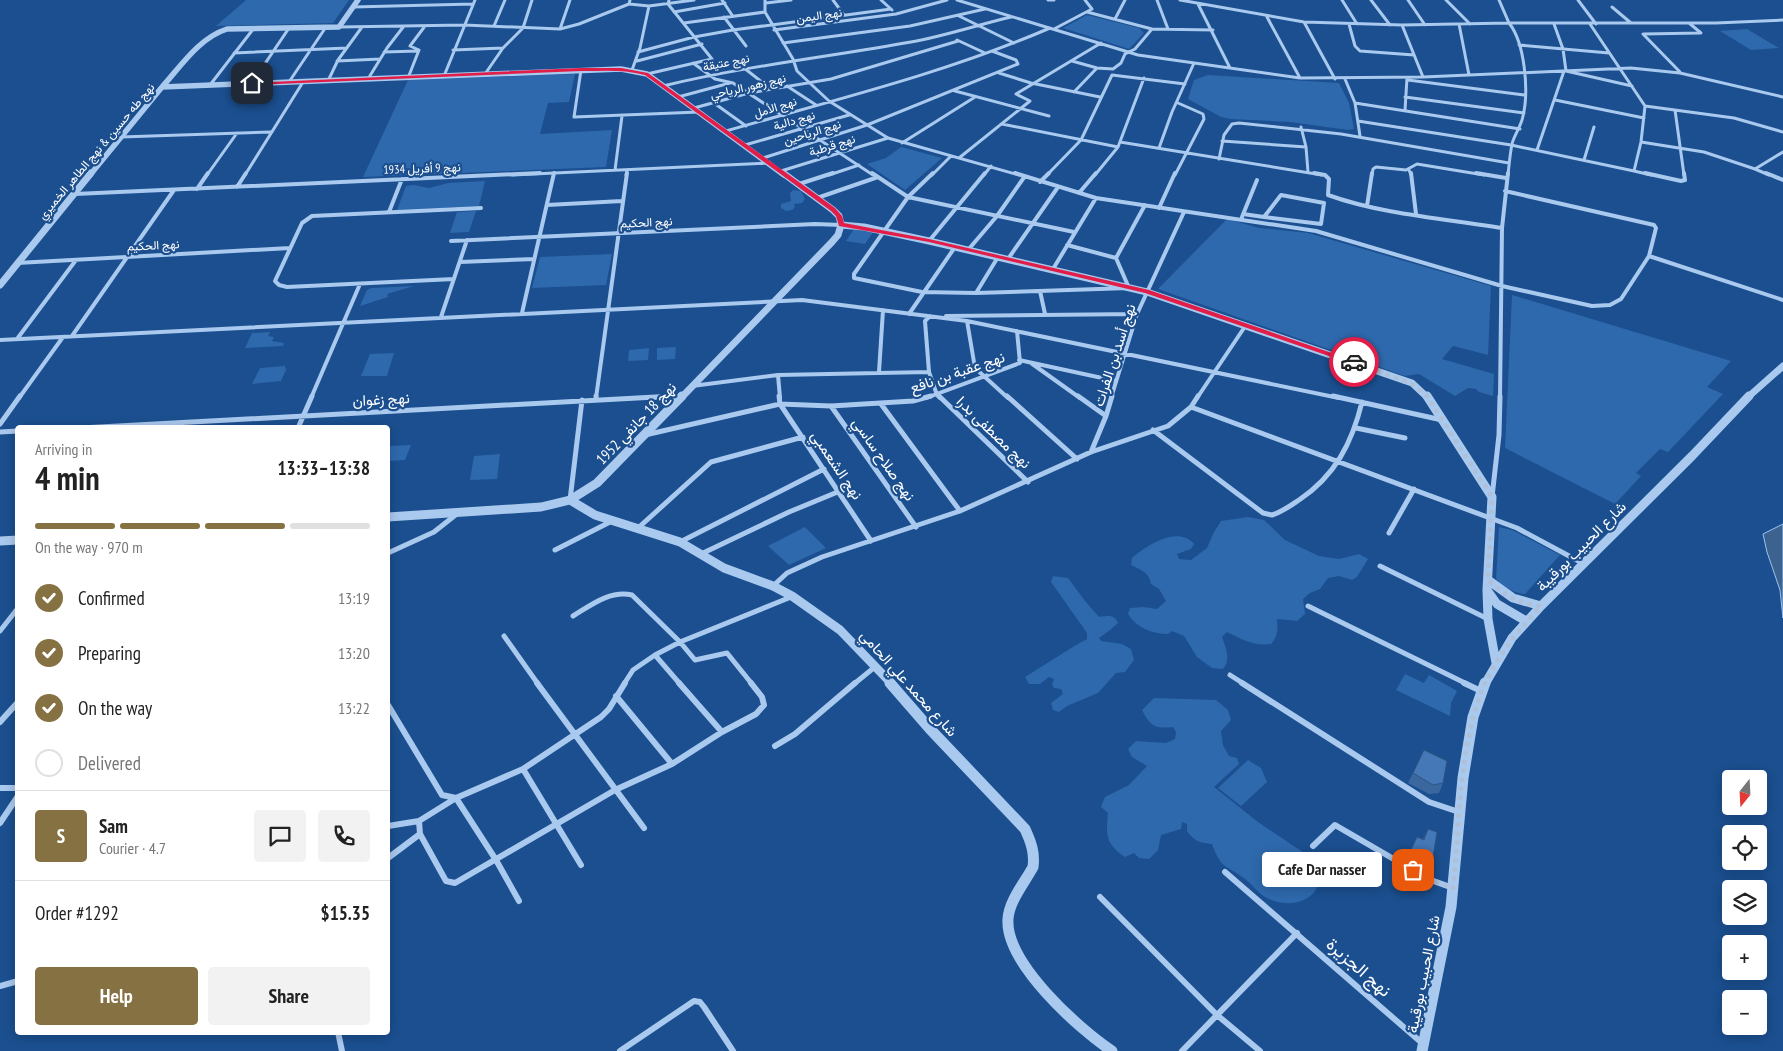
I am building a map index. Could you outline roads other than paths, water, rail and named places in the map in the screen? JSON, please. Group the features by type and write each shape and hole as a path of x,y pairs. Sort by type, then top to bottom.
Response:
{"street":[{"path":"339,27 358,0"},
{"path":"411,5 414,0"},
{"path":"494,26 505,0"},
{"path":"484,74 503,48 523,28 532,0"},
{"path":"560,29 570,0"},
{"path":"162,87 196,50 216,32 227,29 464,25 560,29 579,24 630,2 649,6 694,0"},
{"path":"722,0 732,15"},
{"path":"791,0 765,1 765,12 774,30 784,43 797,71 829,101 888,138 991,166 1096,198 1316,231 1502,286 1592,306 1610,305 1621,299 1649,256 1656,228 1649,223 1505,191"},
{"path":"833,0 844,15"},
{"path":"881,0 896,14"},
{"name":"نهج اليمن","path":"774,30 896,14 947,0"},
{"path":"958,0 1128,52 1300,78 1407,79 1620,68 1680,73 1783,97"},
{"path":"1048,0 1054,0"},
{"path":"1085,0 1092,10 1087,12"},
{"path":"1115,19 1125,0"},
{"path":"1157,0 1168,29"},
{"path":"1180,0 1267,17 1304,22 1349,24 1596,24 1783,20"},
{"path":"1342,0 1357,24"},
{"path":"1371,0 1390,25"},
{"path":"1408,0 1425,24"},
{"path":"1446,0 1470,24"},
{"path":"1496,663 1488,619 1487,585 1492,497 1499,436 1502,228 1511,145 1514,137 1520,130 1524,113 1525,73 1516,32 1498,0"},
{"path":"1578,0 1596,24"},
{"path":"353,7 474,2 444,76"},
{"path":"647,74 712,59 668,2"},
{"path":"674,12 725,3"},
{"path":"1198,4 1213,30 1230,68"},
{"path":"632,70 637,61 649,6"},
{"path":"1612,7 1632,23"},
{"path":"784,43 889,30 959,16 985,8"},
{"path":"638,52 694,37 733,30 891,9"},
{"path":"684,23 765,12"},
{"path":"1087,12 1152,29 1213,30"},
{"name":"نهج الأمل","path":"726,131 992,51 1052,29 1087,12"},
{"path":"959,16 1015,43"},
{"path":"724,17 746,46"},
{"name":"نهج عتيقة","path":"663,86 707,74 948,35 980,27 991,21 1011,17"},
{"path":"1267,17 1300,78"},
{"path":"1304,22 1335,79"},
{"path":"1680,73 1643,34 1701,33 1688,23"},
{"path":"1349,24 1355,46 1360,52 1414,55"},
{"path":"1459,24 1469,75"},
{"path":"1537,150 1565,71 1562,49 1554,24"},
{"path":"1590,24 1646,106 1641,142 1634,171"},
{"path":"1402,25 1423,77"},
{"path":"368,79 384,52 404,26"},
{"path":"418,51 410,46 425,26"},
{"path":"289,82 326,27"},
{"path":"328,81 337,61 362,27"},
{"path":"210,85 254,28"},
{"path":"252,83 289,28"},
{"path":"1108,70 1113,69 1120,63 1125,54 1135,49 1152,29"},
{"path":"948,35 985,53"},
{"name":"نهج زهور الرياحي","path":"581,70 573,117 622,116 696,110 749,93 832,79 958,41"},
{"path":"959,158 1030,101 1016,94 1031,83 1101,43"},
{"path":"637,61 702,44"},
{"path":"1519,45 1609,53"},
{"path":"234,53 347,48"},
{"path":"453,50 503,48"},
{"path":"384,52 418,51"},
{"path":"408,78 418,51"},
{"name":"نهج الرياحين","path":"763,158 867,125 1015,66 1018,62 992,51"},
{"path":"337,61 380,59"},
{"path":"1072,61 1108,70 1114,74 1185,84"},
{"path":"693,63 717,80 733,83 908,197 1074,232"},
{"path":"1159,148 1194,63"},
{"path":"744,68 772,89"},
{"path":"1074,92 1097,68"},
{"name":"نهج طه حسين & نهج الطاهر الخميري","path":"0,285 162,87 581,70 632,70 647,74 818,198 839,216 841,225"},
{"path":"1565,71 1633,86"},
{"path":"998,73 1031,83 1100,97"},
{"path":"1040,182 1081,140 1100,97 1114,74"},
{"path":"1079,193 1118,147 1144,78"},
{"path":"1345,79 1355,103 1360,136"},
{"path":"1407,79 1524,95"},
{"path":"1405,110 1407,79"},
{"path":"237,187 303,82"},
{"path":"678,97 733,83"},
{"path":"787,86 816,105"},
{"path":"955,90 1049,116"},
{"path":"902,143 975,97"},
{"path":"1405,97 1524,113"},
{"path":"1554,100 1644,118"},
{"path":"714,103 746,126"},
{"path":"1159,208 1204,116 1198,111 1178,103"},
{"path":"1355,103 1520,130"},
{"path":"1646,106 1734,118 1783,132"},
{"path":"1358,121 1511,145 1684,181 1674,110"},
{"name":"نهج دالية","path":"745,144 849,115"},
{"path":"615,170 622,116"},
{"path":"1219,159 1222,141 1228,126 1232,123 1301,127 1509,163"},
{"path":"1002,124 1118,147"},
{"path":"1301,127 1306,146 1308,172"},
{"path":"1584,160 1594,127"},
{"path":"121,137 271,132"},
{"path":"197,189 237,133"},
{"name":"نهج قرطبة","path":"781,171 888,138"},
{"path":"1222,141 1306,146"},
{"path":"1120,142 1308,172 1328,177 1328,195 1330,196 1367,206 1502,228"},
{"path":"1641,142 1720,156 1783,180"},
{"path":"1755,169 1783,152"},
{"path":"951,156 908,197 854,274 854,278 922,292 976,293 1129,288"},
{"name":"نهج 9 أفريل 1934","path":"75,194 770,163"},
{"path":"1367,206 1374,167 1409,170 1417,164 1506,178"},
{"path":"799,184 859,165"},
{"path":"929,241 991,166"},
{"path":"596,399 627,170"},
{"path":"1409,170 1411,172 1416,214"},
{"path":"522,313 554,173"},
{"path":"968,250 997,216 1024,176"},
{"path":"818,198 878,178"},
{"path":"389,212 402,179"},
{"path":"1242,220 1257,180"},
{"path":"1008,259 1058,187"},
{"path":"72,336 174,190"},
{"path":"1243,214 1264,217 1321,224 1324,203 1281,195 1264,217"},
{"path":"1053,269 1096,198"},
{"path":"547,205 622,201"},
{"path":"1116,258 1145,206"},
{"path":"454,279 287,287 278,285 276,279 302,223 312,216 481,208"},
{"name":"نهج أسد بن الفرات","path":"1091,452 1106,416 1124,352 1138,314 1184,212"},
{"name":"نهج الحكيم","path":"451,241 805,224 841,225"},
{"path":"841,225 884,231 1147,292 1412,384 1427,396 1492,497"},
{"name":"نهج 18 جانفي 1952","path":"390,517 541,507 570,500 597,483 832,242 838,234 841,225"},
{"path":"441,317 467,240"},
{"path":"1067,245 1116,258"},
{"path":"909,314 922,292 955,247"},
{"name":"نهج الحكيم","path":"17,263 290,248"},
{"path":"1649,256 1783,300"},
{"path":"976,293 998,257"},
{"path":"1116,258 1129,288"},
{"path":"460,262 534,259"},
{"path":"17,339 76,260"},
{"path":"299,425 360,284"},
{"path":"1040,291 1045,314"},
{"path":"0,340 608,308 802,300 967,321 1124,352 1442,420"},
{"path":"879,372 883,310"},
{"path":"927,316 1138,314"},
{"name":"نهج مصطفى بدرا","path":"927,316 925,321 929,372 937,395 1028,482"},
{"path":"967,321 975,368 1077,459"},
{"path":"773,586 787,573 822,556 960,510 1028,482 1091,452 1168,426 1192,407 1246,325"},
{"name":"نهج عقبة بن نافع","path":"645,435 780,404 831,406 900,403 937,395 1020,363 1017,331"},
{"path":"0,424 63,337"},
{"path":"1019,360 1116,380"},
{"path":"1029,362 1106,416"},
{"name":"شارع الحبيب بورقيبة","path":"1423,1048 1453,888 1463,778 1473,717 1482,691 1496,663 1512,638 1526,621 1692,456 1739,405 1783,366"},
{"path":"691,386 778,375 929,372"},
{"path":"778,375 780,404"},
{"name":"نهج زغوان","path":"136,425 596,399 682,396"},
{"path":"570,500 582,400"},
{"path":"1154,430 1263,513 1269,515 1277,514 1309,495 1324,483 1350,443 1356,428 1362,402"},
{"name":"نهج الشعمبي","path":"780,404 840,491 871,541"},
{"path":"880,404 960,510"},
{"name":"نهج صلاح ساسي","path":"831,406 916,526"},
{"path":"1192,407 1517,528 1584,564"},
{"path":"1356,428 1405,438"},
{"path":"0,432 15,431"},
{"path":"637,530 711,462 803,437"},
{"path":"680,542 824,469"},
{"path":"1389,533 1414,489"},
{"path":"701,554 789,512 840,491"},
{"name":"شارع محمد علي الحامي","path":"570,500 595,515 637,530 680,542 724,568 773,586 792,596 840,630 876,666 930,729 1025,829 1034,850 1034,860 1008,918 1010,939 1030,974 1091,1036 1112,1051"},
{"path":"390,552 448,524 458,513"},
{"path":"555,550 612,521"},
{"path":"0,542 15,540"},
{"path":"1380,566 1488,619"},
{"path":"1487,585 1524,604 1541,606"},
{"path":"1487,585 1497,604 1526,621"},
{"path":"419,821 420,834 446,881 455,883 615,790 672,764 722,732 756,714 764,705 764,700 726,652 695,660 680,642 632,595 627,593 612,595 573,616"},
{"path":"390,826 419,821 456,798 523,769 602,717 632,670 654,655 680,642 792,596"},
{"path":"1308,606 1482,691"},
{"path":"0,631 15,612"},
{"path":"504,636 574,735 644,828"},
{"path":"654,655 722,732"},
{"path":"775,746 795,734 876,666"},
{"path":"1230,675 1429,802 1459,813"},
{"path":"616,696 672,764"},
{"path":"0,722 15,705"},
{"path":"390,708 442,795 456,798 496,860 519,901"},
{"path":"523,769 581,865"},
{"path":"0,788 15,788"},
{"path":"0,823 15,800"},
{"path":"1312,846 1335,825 1428,879 1453,888"},
{"path":"390,856 420,834"},
{"name":"نهج الجزيرة","path":"1226,872 1297,933 1423,1048"},
{"path":"1100,897 1217,1015 1260,1051"},
{"path":"1182,1051 1297,933"},
{"path":"0,986 15,983"},
{"path":"620,1051 694,1001 700,1002 704,1007 733,1051"},
{"path":"339,1035 342,1051"}],"place":[{"name":"Cafe Dar nasser","path":"1413,870"}]}
